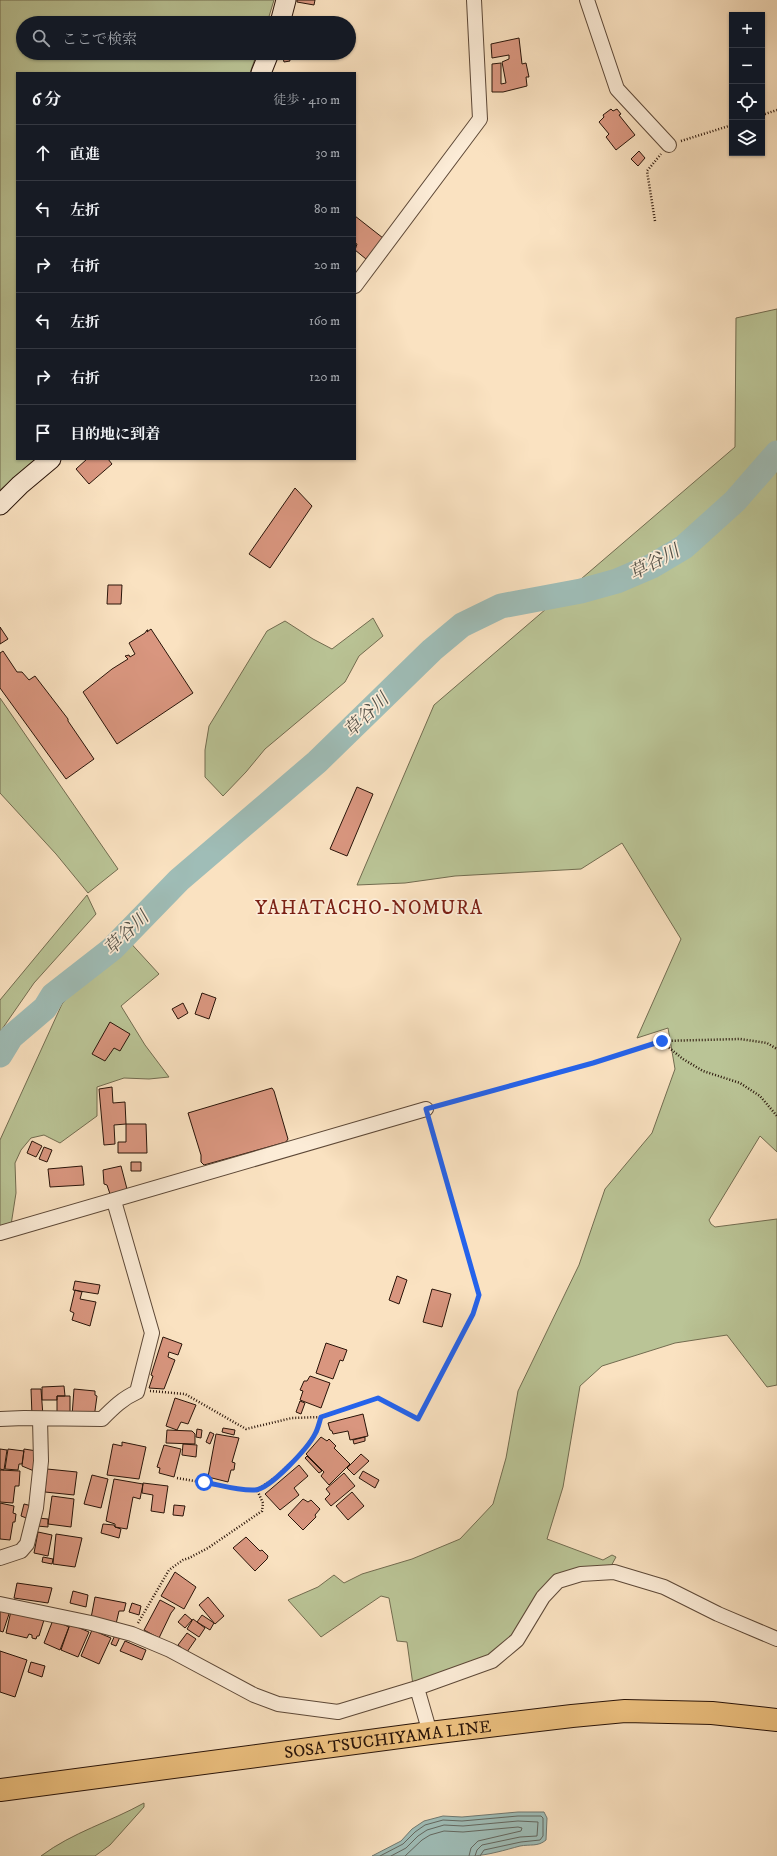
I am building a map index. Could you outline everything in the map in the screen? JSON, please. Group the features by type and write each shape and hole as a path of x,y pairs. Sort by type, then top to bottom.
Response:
{"main road":[{"path":"282,16 286,0"},
{"path":"261,72 266,60"},
{"path":"0,505 20,485 50,460"},
{"name":"SOSA TSUCHIYAMA LINE","path":"0,1790 430,1733 625,1711 712,1712 777,1720"}],"street":[{"path":"356,285 480,119 474,0"},
{"path":"587,0 617,89 669,145"},
{"path":"0,1233 426,1109"},
{"path":"0,1420 102,1419 115,1405 137,1392 152,1333 114,1200"},
{"path":"0,1558 23,1550 27,1544 36,1508 40,1467 40,1419"},
{"path":"0,1604 91,1623 132,1634 170,1650 254,1696 278,1704 338,1712 417,1688 492,1660 517,1640 543,1598 558,1582 581,1574 614,1572 664,1587 718,1614 777,1639"},
{"path":"417,1688 430,1733"}],"path":[{"path":"765,114 777,110"},
{"path":"655,221 647,171 669,145 729,126"},
{"path":"137,1392 153,1391 185,1394 246,1429 292,1418 321,1417 378,1398 418,1419 477,1304 479,1295 426,1109 593,1063 662,1041 740,1039 767,1043 777,1049"},
{"path":"662,1041 683,1059 703,1071 740,1083 760,1096 777,1116"},
{"path":"177,1478 242,1489 257,1490 276,1477 299,1456 317,1432 321,1417"},
{"path":"132,1634 169,1570 183,1560 208,1548 262,1511 263,1503 257,1490"}],"green space":[{"path":"0,0 274,0 269,16 16,16 16,60 255,60 250,72 16,72 16,460 35,460 0,490"},
{"path":"777,309 777,1152 760,1136 709,1220 715,1227 777,1219 777,1385 767,1387 727,1335 675,1343 602,1366 580,1386 563,1487 547,1539 603,1560 612,1555 616,1557 610,1568 578,1571 494,1655 413,1685 407,1642 397,1641 389,1598 381,1596 321,1637 288,1600 318,1587 334,1575 344,1583 362,1574 412,1559 460,1539 493,1504 506,1458 518,1391 579,1265 605,1189 652,1133 675,1069 668,1028 637,1038 681,939 622,843 581,869 455,876 405,883 357,885 434,705 735,447 736,318"},
{"path":"373,618 383,636 359,656 345,682 265,749 223,796 205,777 205,750 209,726 267,631 285,621 332,649"},
{"path":"0,698 118,869 88,893 56,854 0,793"},
{"path":"87,895 96,914 34,983 0,1032 0,1000"},
{"path":"126,938 159,974 121,1006 145,1045 169,1077 149,1079 124,1078 97,1087 97,1116 60,1143 44,1135 31,1138 21,1150 15,1163 16,1193 11,1225 0,1228 0,1140 62,1004"},
{"path":"144,1803 144,1807 110,1845 95,1856 41,1856 66,1840"}],"water":[{"path":"518,1812 544,1812 547,1818 546,1840 537,1844 473,1856 372,1856 401,1841 412,1829 424,1821 443,1816 462,1817"}],"building":[{"path":"297,0 315,0 314,5 297,2"},
{"path":"519,38 522,64 526,63 529,77 526,77 527,86 503,92 492,92 492,64 501,63 501,84 506,83 502,62 509,59 509,55 492,58 491,44"},
{"path":"611,109 613,111 617,109 621,114 619,115 635,135 616,150 606,137 609,134 599,122 604,117 603,115"},
{"path":"639,151 645,158 638,166 631,159"},
{"path":"356,217 383,238 366,259 356,251"},
{"path":"86,460 109,460 112,464 89,484 76,469"},
{"path":"295,488 312,506 270,568 249,554"},
{"path":"108,585 122,585 121,604 107,604"},
{"path":"0,627 8,639 0,644"},
{"path":"151,629 193,693 117,744 83,692 112,669 128,659 125,656 129,655 130,657 135,654 129,643 145,633 147,630 147,632"},
{"path":"3,651 17,672 22,672 29,680 35,676 68,719 94,759 66,779 0,688 0,653"},
{"path":"357,787 373,794 347,856 330,849"},
{"path":"202,993 216,998 209,1019 195,1014"},
{"path":"183,1003 188,1013 178,1019 172,1009"},
{"path":"110,1022 130,1034 120,1051 114,1048 105,1061 92,1054"},
{"path":"112,1087 113,1103 125,1102 126,1124 114,1125 115,1144 104,1145 99,1089"},
{"path":"272,1088 288,1139 286,1142 204,1165 201,1162 201,1155 188,1113"},
{"path":"126,1124 146,1124 147,1153 118,1153 118,1142 126,1142"},
{"path":"32,1141 42,1146 36,1157 27,1153"},
{"path":"44,1147 52,1150 47,1162 39,1159"},
{"path":"131,1162 141,1162 141,1171 131,1171"},
{"path":"82,1166 84,1185 50,1187 48,1169"},
{"path":"121,1166 127,1189 110,1194 107,1185 104,1184 103,1170"},
{"path":"397,1276 407,1280 399,1304 389,1300"},
{"path":"75,1281 100,1285 98,1294 73,1290"},
{"path":"432,1289 451,1294 442,1327 423,1322"},
{"path":"75,1290 82,1292 80,1299 96,1302 90,1326 72,1320 74,1313 70,1311"},
{"path":"163,1337 182,1344 178,1355 169,1352 168,1357 175,1360 164,1389 149,1388 153,1376 151,1375"},
{"path":"326,1343 347,1350 343,1361 340,1360 333,1379 316,1373"},
{"path":"310,1376 330,1383 321,1408 300,1400 303,1391 300,1390 304,1381 307,1381"},
{"path":"64,1386 65,1396 57,1396 57,1400 42,1400 42,1387"},
{"path":"31,1389 41,1389 43,1416 32,1416"},
{"path":"74,1389 95,1391 95,1395 97,1396 94,1418 72,1416"},
{"path":"57,1396 70,1396 70,1415 57,1414"},
{"path":"175,1398 196,1405 188,1424 181,1422 177,1430 166,1426"},
{"path":"300,1401 305,1403 301,1414 296,1412"},
{"path":"363,1414 368,1436 350,1440 348,1431 333,1434 330,1430 328,1423"},
{"path":"223,1428 235,1430 234,1435 222,1432"},
{"path":"197,1429 202,1430 201,1438 196,1437"},
{"path":"167,1430 192,1431 195,1434 195,1444 166,1443"},
{"path":"210,1432 214,1434 210,1444 206,1442"},
{"path":"216,1434 239,1438 232,1462 235,1463 234,1470 231,1470 228,1482 208,1477"},
{"path":"321,1437 327,1441 329,1439 336,1446 334,1448 350,1464 329,1485 321,1476 324,1472 306,1454"},
{"path":"365,1437 365,1441 354,1444 353,1440"},
{"path":"122,1442 146,1447 139,1479 107,1475 113,1444 122,1446"},
{"path":"183,1444 197,1445 196,1457 182,1455"},
{"path":"164,1445 181,1449 174,1477 159,1473 160,1468 157,1467"},
{"path":"0,1449 7,1450 4,1470 0,1469"},
{"path":"8,1449 24,1451 22,1464 19,1464 18,1470 5,1469"},
{"path":"24,1449 37,1451 34,1471 22,1466"},
{"path":"361,1454 369,1461 354,1475 347,1468"},
{"path":"307,1456 322,1471 319,1473 305,1458"},
{"path":"299,1465 308,1476 294,1488 299,1495 280,1510 265,1494"},
{"path":"47,1469 77,1472 74,1495 45,1492"},
{"path":"0,1470 20,1471 19,1486 15,1486 13,1503 0,1502"},
{"path":"363,1471 379,1480 375,1488 359,1478"},
{"path":"344,1473 355,1486 331,1506 325,1499 330,1494 326,1489"},
{"path":"92,1475 108,1479 101,1508 84,1504"},
{"path":"114,1479 143,1484 140,1499 133,1497 127,1529 115,1527 115,1524 106,1521"},
{"path":"143,1483 168,1486 164,1513 151,1511 153,1495 142,1493"},
{"path":"352,1492 364,1506 348,1520 336,1506"},
{"path":"52,1496 74,1499 71,1527 48,1524"},
{"path":"303,1499 308,1502 311,1500 320,1509 315,1515 316,1517 303,1530 288,1515"},
{"path":"0,1503 14,1506 13,1513 16,1514 10,1540 0,1539"},
{"path":"24,1504 32,1506 29,1519 21,1516"},
{"path":"174,1505 185,1506 183,1516 173,1515"},
{"path":"38,1518 48,1519 48,1527 37,1526"},
{"path":"103,1524 114,1525 115,1527 121,1529 119,1538 101,1533"},
{"path":"38,1532 52,1535 48,1556 34,1553"},
{"path":"56,1534 82,1538 75,1567 53,1564"},
{"path":"246,1537 260,1551 262,1550 268,1556 267,1559 255,1571 233,1548"},
{"path":"43,1557 53,1559 52,1564 42,1562"},
{"path":"175,1572 196,1587 184,1609 161,1596"},
{"path":"17,1583 52,1588 48,1603 14,1598"},
{"path":"73,1591 88,1595 86,1607 70,1603"},
{"path":"95,1597 126,1603 124,1611 119,1611 116,1624 91,1618"},
{"path":"208,1597 224,1616 215,1624 199,1605"},
{"path":"160,1600 175,1608 159,1638 144,1630"},
{"path":"132,1603 141,1606 139,1615 129,1612"},
{"path":"0,1609 10,1611 3,1632 0,1631"},
{"path":"11,1611 44,1620 39,1636 37,1636 36,1639 32,1638 32,1635 29,1634 27,1638 6,1633"},
{"path":"185,1614 192,1620 185,1628 178,1622"},
{"path":"202,1615 214,1623 210,1630 197,1622"},
{"path":"193,1619 205,1628 199,1637 187,1629"},
{"path":"53,1620 69,1627 60,1650 44,1643"},
{"path":"70,1624 89,1632 78,1657 61,1650"},
{"path":"92,1630 111,1638 99,1664 81,1656"},
{"path":"187,1633 196,1639 187,1652 178,1645"},
{"path":"115,1635 120,1637 116,1646 111,1644"},
{"path":"125,1641 146,1650 142,1660 120,1651"},
{"path":"0,1651 27,1660 15,1697 0,1692"},
{"path":"31,1662 45,1666 42,1677 28,1672"}],"waterway":[{"name":"草谷川","path":"0,1055 11,1037 45,1008 53,995 112,949 179,880 317,762 432,650 462,625 501,606 581,591 617,581 652,566 684,547 735,501 777,453"}],"district":[{"name":"YAHATACHO-NOMURA","path":"369,907"}],"route":[{"path":"204,1482 242,1489 257,1490 276,1477 299,1456 317,1432 321,1417 378,1398 418,1419 473,1314 479,1295 426,1109 593,1063 662,1041"}]}
